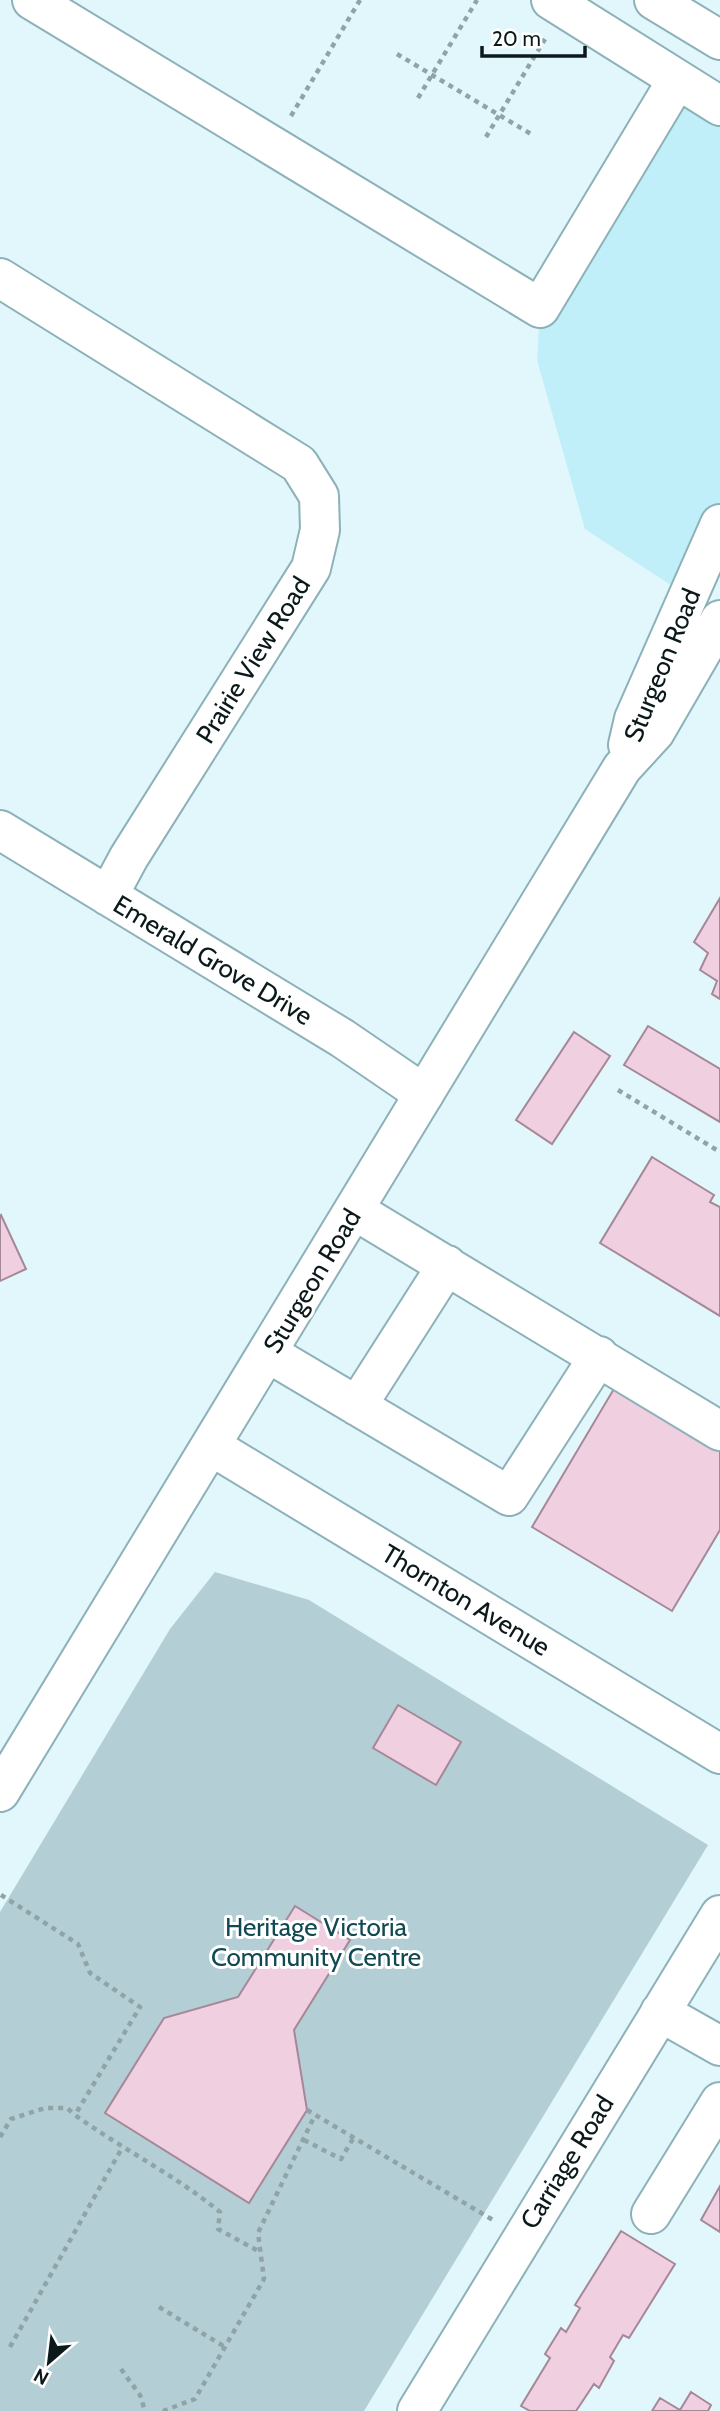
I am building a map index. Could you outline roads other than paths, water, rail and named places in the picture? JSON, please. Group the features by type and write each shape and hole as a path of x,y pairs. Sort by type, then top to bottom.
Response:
{"street":[{"path":"32,0 540,308 677,80"},
{"path":"654,0 717,30"},
{"path":"552,14 677,80 720,106"},
{"name":"Prairie View Road","path":"0,278 299,464 319,496 320,530 311,568 129,857 108,896"},
{"name":"Sturgeon Road","path":"622,768 634,719 720,524"},
{"name":"Sturgeon Road","path":"0,1792 622,768 655,732 720,620"},
{"name":"Emerald Grove Drive","path":"0,830 342,1038 424,1094"},
{"path":"354,1210 720,1431"},
{"path":"357,1406 447,1265"},
{"path":"268,1353 509,1496 599,1356"},
{"name":"Thornton Avenue","path":"211,1446 720,1754"},
{"name":"Carriage Road","path":"417,2411 720,1915"},
{"path":"660,2012 720,2046"},
{"path":"651,2214 720,2102"}],"park label":[{"name":"Heritage Victoria Community Centre","path":"316,1942"}]}
